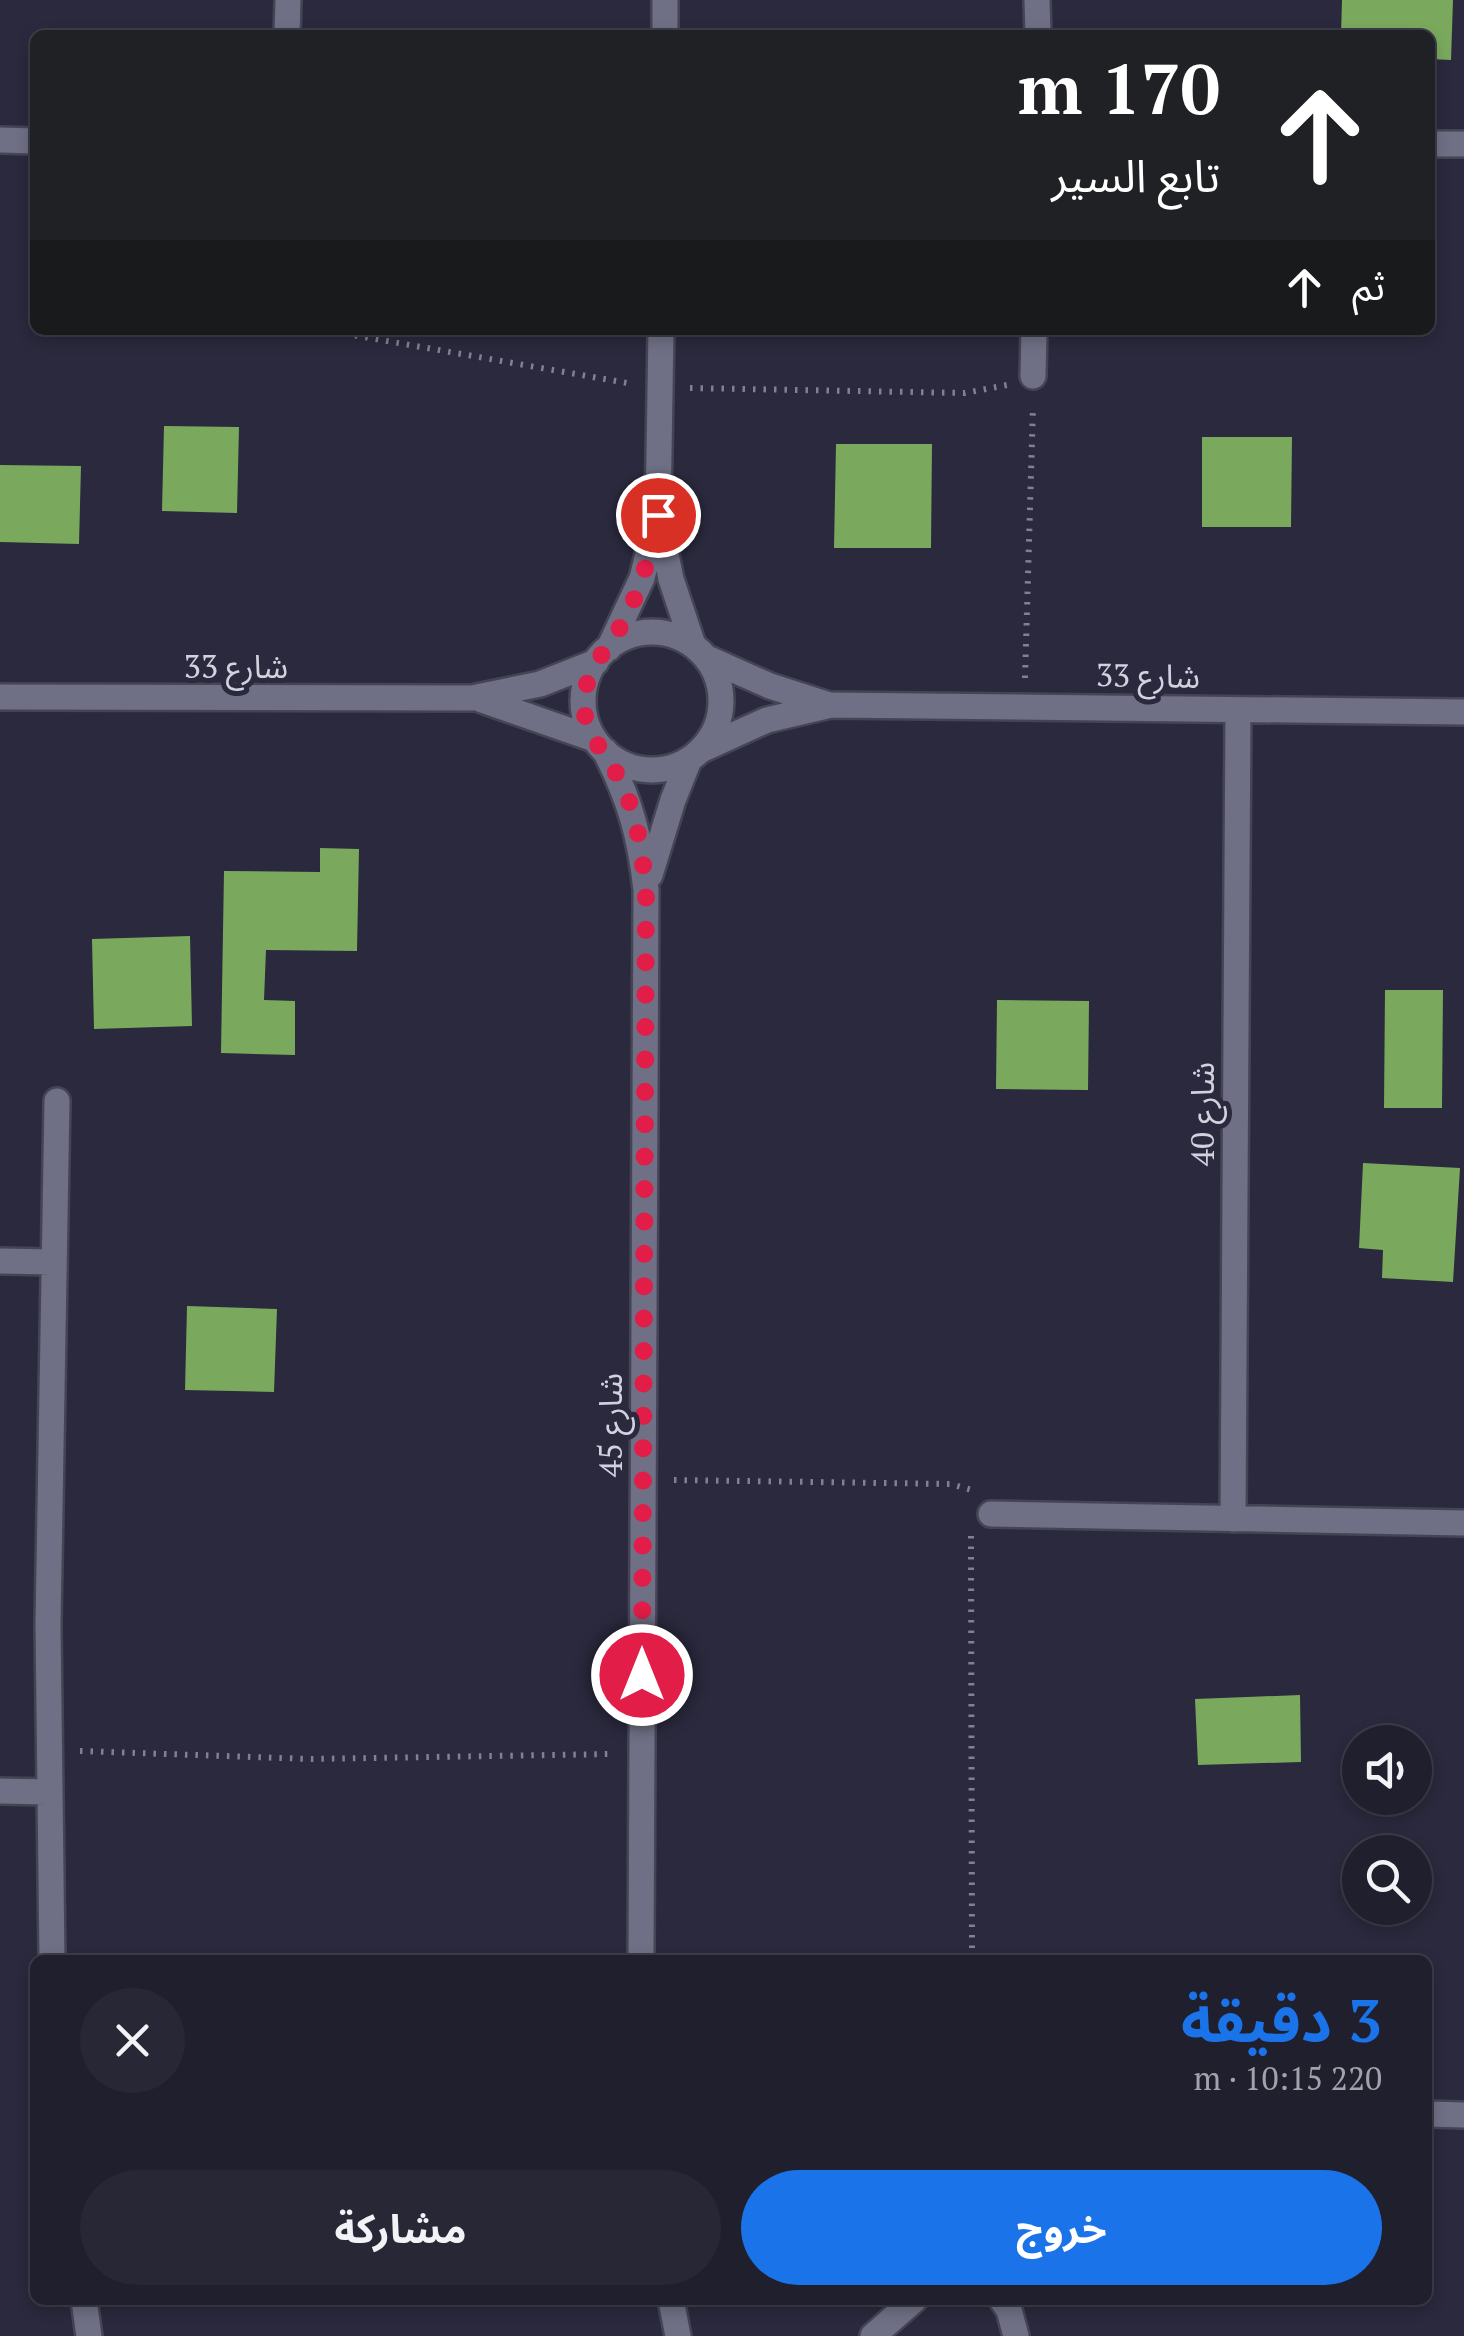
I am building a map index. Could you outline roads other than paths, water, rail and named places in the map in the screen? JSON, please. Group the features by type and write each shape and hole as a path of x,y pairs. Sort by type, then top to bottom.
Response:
{"street":[{"path":"287,30 288,0"},
{"path":"665,0 665,30"},
{"path":"1038,0 1038,30"},
{"path":"0,140 30,141"},
{"path":"1435,144 1464,144"},
{"path":"658,515 642,578 603,655 588,676 584,708 600,745 620,762 654,770 696,754 714,733 721,695 716,675 700,652 671,578 658,515 661,335"},
{"path":"1033,376 1034,335"},
{"path":"603,655 642,634 677,637 700,652"},
{"name":"شارع 33","path":"700,652 770,686 830,705"},
{"name":"شارع 33","path":"0,697 472,698 540,684 603,655"},
{"name":"شارع 33","path":"472,698 514,709 600,745"},
{"name":"شارع 33","path":"696,754 734,732 830,705 1464,712"},
{"name":"شارع 40","path":"1234,1519 1238,710"},
{"name":"شارع 45","path":"600,745 623,786 637,826 646,890 641,1955"},
{"name":"شارع 45","path":"646,890 672,800 696,754"},
{"path":"52,1955 48,1750 57,1101"},
{"path":"0,1261 54,1262"},
{"path":"977,1517 1464,1522"},
{"path":"0,1791 48,1792"},
{"path":"1432,2114 1464,2115"},
{"path":"85,2305 90,2336"},
{"path":"673,2305 678,2336"},
{"path":"874,2336 908,2305"},
{"path":"1006,2305 1016,2332"}]}
